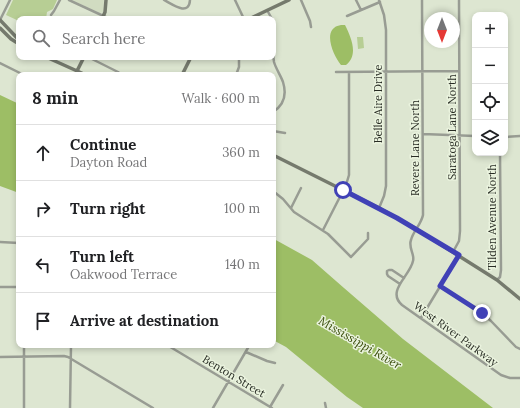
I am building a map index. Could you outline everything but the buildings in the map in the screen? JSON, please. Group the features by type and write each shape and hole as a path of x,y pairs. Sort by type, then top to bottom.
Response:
{"main road":[{"path":"103,16 106,8 106,0"},
{"path":"255,16 289,0"},
{"path":"0,20 16,37"},
{"path":"0,28 16,42"},
{"path":"52,60 74,72"},
{"path":"56,60 74,72"},
{"path":"76,72 82,60"},
{"path":"183,72 188,60"},
{"path":"276,156 379,208 417,229 497,280 520,299"}],"street":[{"path":"0,20 10,0"},
{"path":"51,15 60,0"},
{"path":"69,0 98,16"},
{"path":"164,0 185,9 188,7 190,0"},
{"path":"235,0 243,16"},
{"path":"301,0 310,20 311,27"},
{"path":"356,0 361,10"},
{"name":"Revere Lane North","path":"398,288 413,262 410,243 423,215 422,0"},
{"name":"Saratoga Lane North","path":"453,252 460,237 459,0"},
{"path":"346,16 379,1"},
{"name":"Belle Aire Drive","path":"379,1 384,16 386,30 386,186 379,208"},
{"path":"267,10 270,16"},
{"path":"94,60 118,72"},
{"path":"237,72 239,60"},
{"path":"274,60 274,64 283,82 284,89 283,103 276,110"},
{"path":"0,64 17,72"},
{"path":"336,72 459,71"},
{"path":"323,230 348,180 349,72"},
{"path":"276,131 286,133"},
{"path":"423,134 472,136"},
{"path":"508,137 520,136"},
{"name":"Tilden Avenue North","path":"497,280 500,277 501,270 500,156"},
{"path":"290,208 301,188"},
{"path":"276,192 298,215 332,237 351,257 368,239 368,233"},
{"path":"0,242 16,242"},
{"path":"421,318 459,255"},
{"path":"400,284 388,276 387,271 392,270 404,278"},
{"path":"440,286 491,320 516,347 520,349"},
{"path":"0,287 16,287"},
{"name":"West River Parkway","path":"398,288 396,296 399,302 500,376 520,378"},
{"path":"24,348 24,408"},
{"path":"70,408 71,348"},
{"name":"Benton Street","path":"172,348 269,407"},
{"path":"213,408 248,348"},
{"path":"246,352 275,363"},
{"path":"0,357 64,356 71,358 154,408"},
{"path":"269,407 283,385"},
{"path":"325,403 326,408"}],"shaded area":[{"path":"13,0 57,0 53,9 47,12 46,16 16,16 16,20 6,15"},
{"path":"72,0 104,0 103,12 100,13"},
{"path":"357,37 363,37 364,48 358,49"}],"water":[{"path":"345,25 353,46 352,56 346,65 341,65 338,61 330,42 331,31 335,27"},
{"path":"0,95 16,103 16,192 0,186"},
{"name":"Mississippi River","path":"276,240 312,260 403,339 493,408 363,408 347,397 286,347 276,342"}],"route":[{"path":"343,190 397,218 459,255 440,286 482,313"}]}
